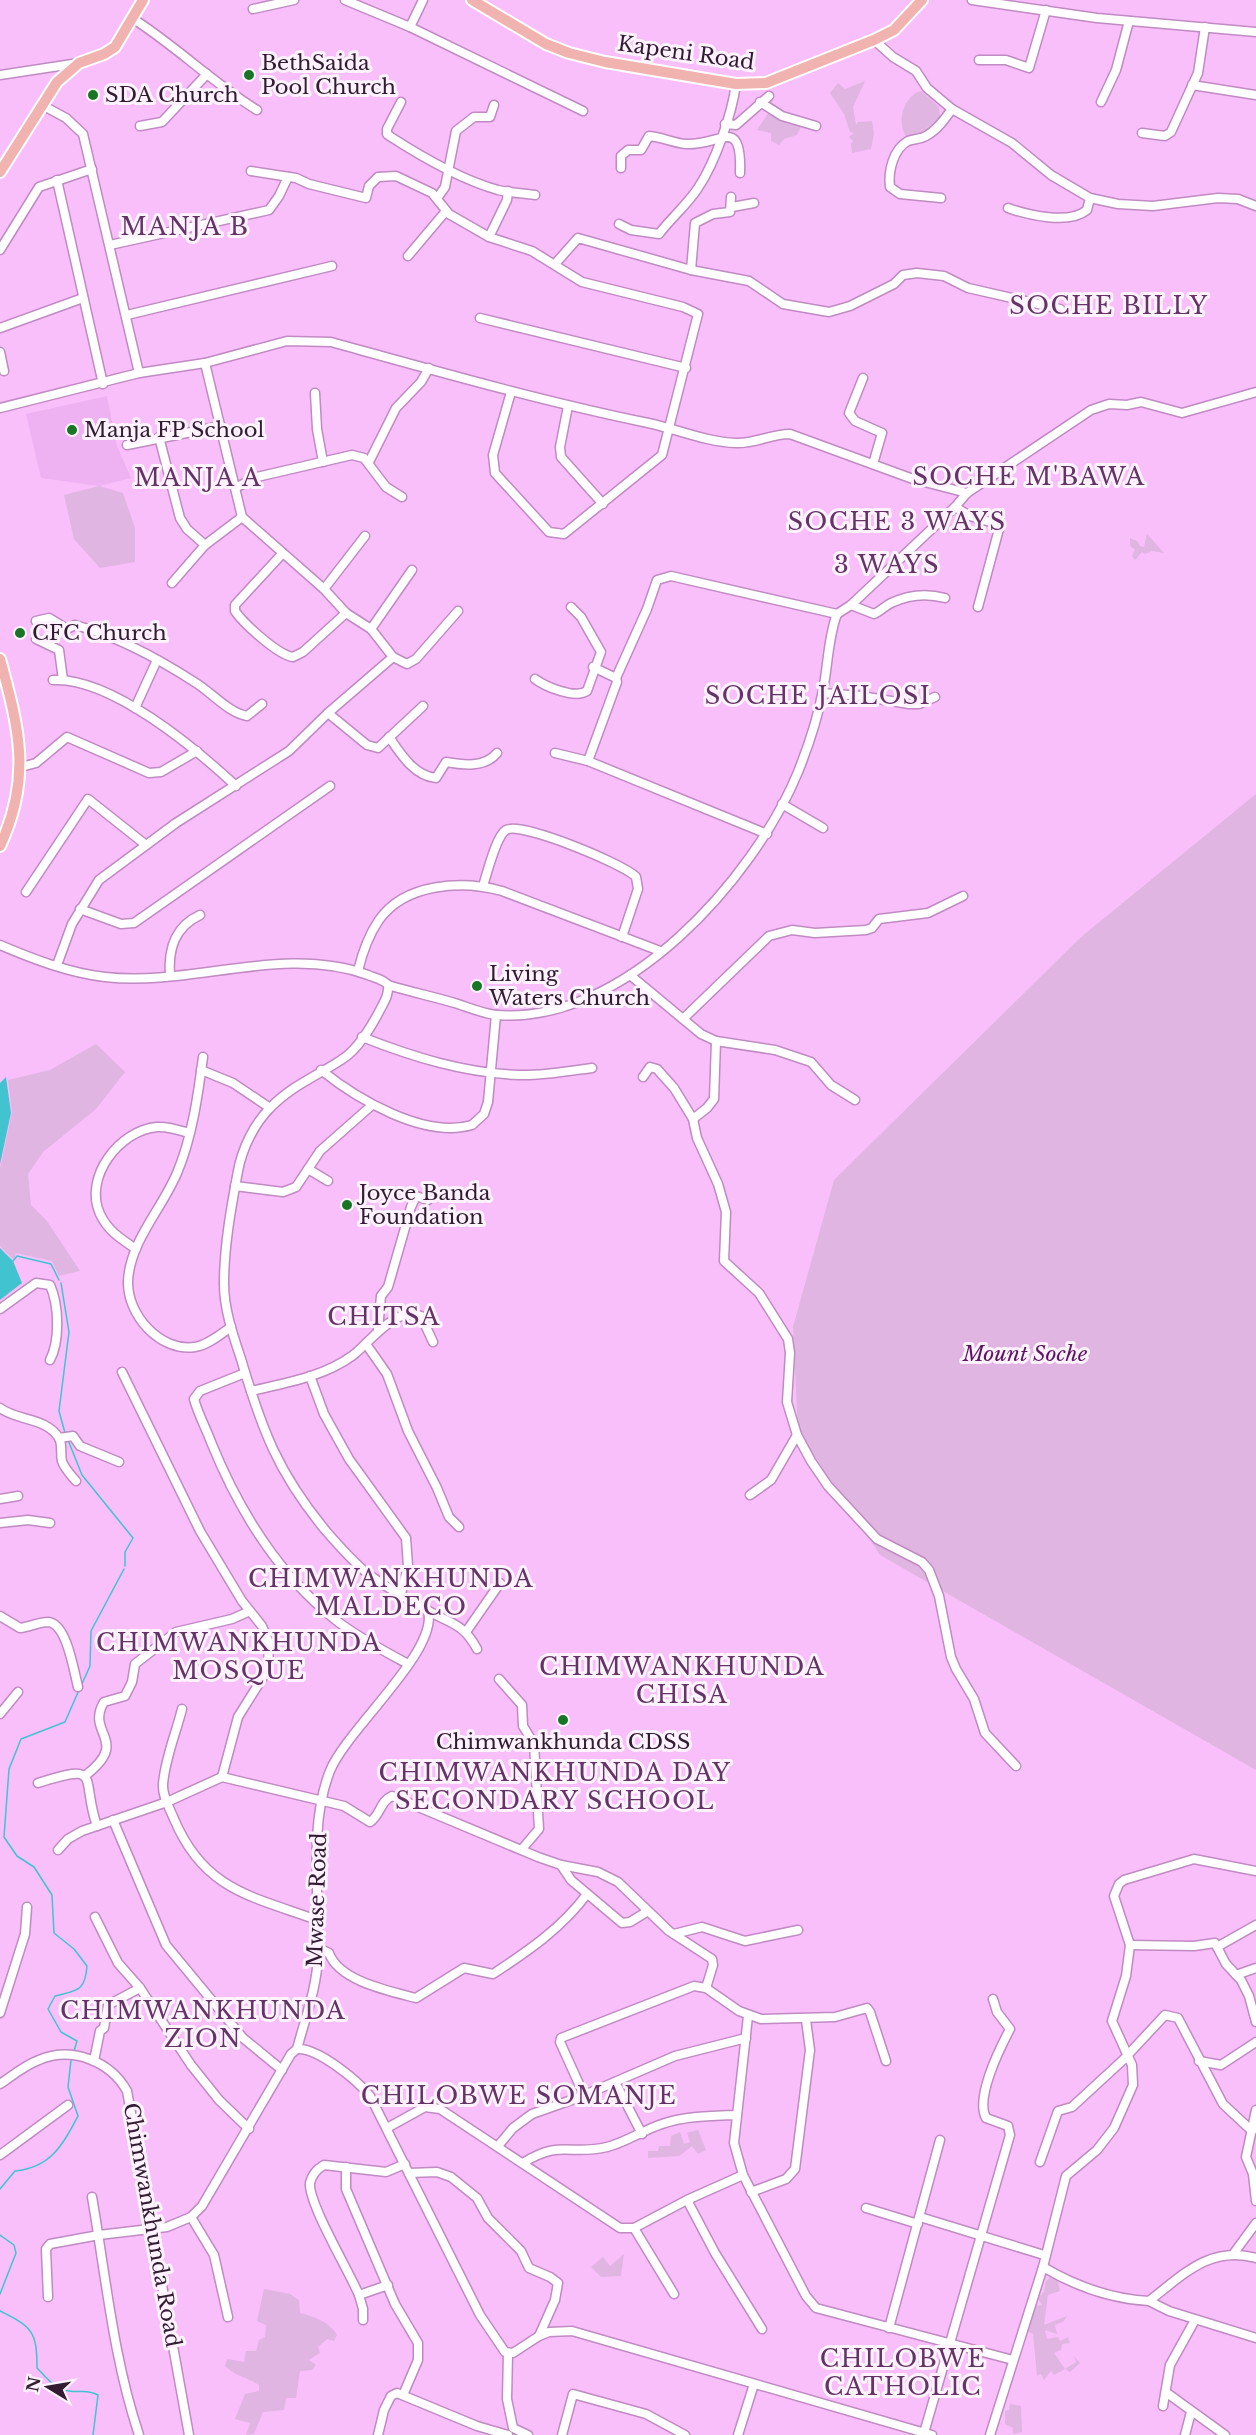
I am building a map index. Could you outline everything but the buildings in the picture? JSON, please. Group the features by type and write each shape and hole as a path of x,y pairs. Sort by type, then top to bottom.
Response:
{"main road":[{"path":"0,172 57,82 79,63 104,54 115,47 143,0"},
{"name":"Kapeni Road","path":"472,0 546,44 569,53 606,62 736,84 766,82 894,30 922,0"},
{"path":"0,659 19,736 21,767 16,804 0,846"}],"street":[{"path":"252,9 294,0"},
{"path":"345,0 410,27 583,111"},
{"path":"410,27 423,0"},
{"path":"972,0 1130,21 1256,32"},
{"path":"979,60 1009,60 1029,68 1046,10"},
{"path":"132,18 150,29 257,111"},
{"path":"1101,102 1116,70 1130,21"},
{"path":"1142,134 1165,136 1169,134 1198,73 1205,27"},
{"path":"874,39 893,57 916,71 927,88 952,110 1012,142 1050,175 1090,198 1118,204 1153,206 1218,198 1238,199 1256,206"},
{"path":"0,75 79,63"},
{"path":"140,126 162,122 207,74"},
{"path":"619,224 631,230 658,234 697,190 723,136 736,84"},
{"path":"1192,85 1256,95"},
{"path":"725,124 736,125 769,96"},
{"path":"401,102 387,134 428,160 449,170 486,185 535,195"},
{"path":"760,102 782,116 816,126"},
{"path":"42,105 66,118 83,134 140,373"},
{"path":"438,197 445,187 456,131 474,117 490,117 494,105"},
{"path":"941,198 900,194 890,187 890,177 899,150 909,141 927,136 952,110"},
{"path":"621,168 619,158 624,152 641,150 649,136 685,144 723,136 736,141 739,145 740,173"},
{"path":"0,250 34,194 43,184 92,169"},
{"path":"251,171 288,177 366,198 369,186 378,177 396,176 438,197 446,211 489,237 532,251 576,279 696,312 697,324 662,455 564,534 556,535 549,532 495,473 493,455 511,392"},
{"path":"110,245 269,210 288,177"},
{"path":"57,180 103,384"},
{"path":"489,237 507,200 508,191"},
{"path":"1008,208 1042,218 1075,215 1087,210 1090,198"},
{"path":"691,270 695,223 713,214 730,212 732,202 754,203"},
{"path":"408,256 446,211"},
{"path":"555,264 578,238 691,270 749,281 783,304 829,312 850,306 894,284 903,275 917,273 944,276 968,288 1060,309"},
{"path":"127,315 332,266"},
{"path":"0,328 83,298"},
{"path":"480,318 686,368"},
{"path":"0,408 140,373 205,363 298,340 331,342 511,392 736,443 789,434 913,479 967,493"},
{"path":"0,352 6,370"},
{"path":"205,363 237,487 242,517 324,588 346,613 371,629 393,657 407,664 416,659 459,610"},
{"path":"369,462 396,408 421,382 429,368"},
{"path":"863,378 849,413 855,421 882,433 873,464"},
{"path":"588,761 617,682 616,678 647,609 657,580 662,577 671,576 837,614 851,605 967,493 1091,410 1109,404 1127,405 1141,402 1182,413 1256,392"},
{"path":"315,393 317,429 323,462"},
{"path":"568,406 560,455 603,504"},
{"path":"127,445 221,426"},
{"path":"159,437 180,518 187,529 205,545"},
{"path":"237,487 257,477 352,455 369,462 386,487 402,497"},
{"path":"955,507 970,516 996,524 999,529 978,607"},
{"path":"172,583 205,545 242,517"},
{"path":"324,588 365,536"},
{"path":"282,554 236,605 237,614 278,651 290,657 303,652 346,613"},
{"path":"371,629 412,570"},
{"path":"851,605 874,614 889,604 913,596 928,595 945,598"},
{"path":"535,679 557,689 583,693 587,691 593,667 601,652 600,646 572,607"},
{"path":"0,945 57,966 105,977 170,976 248,966 327,965 358,971 388,985 496,1015 549,1011 583,1001 608,990 630,975 719,898 767,834 798,772 823,693 837,614"},
{"path":"36,621 49,618 67,628 75,625 120,641 195,682 238,714 247,716 262,704"},
{"path":"36,639 59,650 63,680"},
{"path":"57,966 80,909 99,880 146,844 289,751 328,713 393,657"},
{"path":"135,708 158,660"},
{"path":"593,667 616,678"},
{"path":"53,680 63,680 94,689 135,708 197,751 236,786"},
{"path":"823,693 861,696 909,704 919,704 935,697"},
{"path":"328,713 367,746 378,748 423,706"},
{"path":"21,767 36,763 67,737 149,773 161,772 197,751"},
{"path":"389,737 412,766 428,777 436,778 446,762 479,764 492,759 497,753"},
{"path":"555,753 588,761 767,834"},
{"path":"80,909 121,924 134,923 330,786"},
{"path":"26,892 88,799 146,844"},
{"path":"782,804 823,828"},
{"path":"483,886 500,836 513,828 534,832 609,861 636,877 638,889 622,937"},
{"path":"358,971 367,942 380,919 404,898 443,887 483,886 660,951"},
{"path":"683,1018 769,936 792,930 815,933 866,930 872,928 879,919 928,913 963,896"},
{"path":"170,976 169,951 182,930 200,915"},
{"path":"630,975 701,1034 716,1041 775,1050 811,1062 831,1085 855,1100"},
{"path":"388,985 388,994 362,1037 343,1059 297,1085 270,1108 241,1155 235,1186 224,1284 231,1327 260,1423 273,1453 309,1510 357,1564 428,1611 448,1618 466,1632 477,1649"},
{"path":"321,1071 371,1106 413,1120 441,1126 466,1127 476,1124 484,1114 492,1073 496,1015"},
{"path":"362,1037 421,1059 492,1073 521,1075 592,1068"},
{"path":"693,1119 714,1099 716,1041"},
{"path":"203,1057 189,1133 178,1172 136,1249 128,1281 130,1295 144,1324 152,1333 176,1346 196,1347 231,1327"},
{"path":"643,1077 650,1067 657,1069 674,1088 693,1119 697,1138 726,1207 727,1229 724,1261 759,1293 788,1340 787,1402 797,1435 820,1475 864,1526 887,1546 922,1562 929,1570 939,1596 951,1657 974,1699 985,1733 1016,1766"},
{"path":"201,1071 232,1083 270,1108"},
{"path":"235,1186 283,1192 296,1187 328,1142 371,1106"},
{"path":"136,1249 115,1234 100,1214 96,1190 100,1177 118,1144 134,1132 160,1126 189,1133"},
{"path":"308,1169 328,1181"},
{"path":"378,1330 381,1296 388,1287 411,1207 416,1196 428,1200"},
{"path":"0,1309 36,1283 50,1285 55,1298 56,1329 55,1351 50,1360"},
{"path":"251,1391 310,1376 340,1364 366,1344 378,1330 404,1317 419,1314 433,1342"},
{"path":"366,1344 387,1374 408,1431 449,1517 459,1527"},
{"path":"122,1372 187,1507 250,1611 262,1626 269,1643 268,1669 238,1717 222,1778"},
{"path":"245,1374 201,1391 194,1400 223,1470 242,1508 264,1545 322,1608 349,1630 408,1665"},
{"path":"310,1376 324,1414 349,1460 406,1538 408,1566 401,1594"},
{"path":"0,1408 10,1414 38,1422 59,1438 73,1436 80,1446 119,1462"},
{"path":"750,1495 771,1480 797,1435"},
{"path":"59,1438 62,1462 76,1481"},
{"path":"0,1499 18,1496"},
{"path":"0,1523 27,1520 50,1522"},
{"path":"466,1632 500,1583"},
{"path":"86,1775 102,1762 106,1754 99,1717 101,1708 104,1702 125,1696 132,1682 135,1664 176,1632 232,1619 250,1611"},
{"name":"Mwase Road","path":"48,2297 47,2246 99,2235 178,2224 191,2217 211,2194 282,2070 297,2049 314,1986 318,1948 317,1847 329,1773 339,1752 408,1665 425,1635 429,1622 428,1611"},
{"path":"0,1616 20,1628 47,1622 55,1625 65,1637 78,1687"},
{"path":"499,1679 522,1706 524,1726 535,1748 539,1829 522,1849"},
{"path":"0,1714 18,1692"},
{"path":"182,1709 163,1784 167,1802 192,1853 220,1881 249,1896 317,1920"},
{"path":"38,1783 71,1772 79,1771 86,1775 90,1782 92,1812 97,1826"},
{"path":"58,1850 73,1836 167,1802 222,1778 351,1808 372,1822 382,1804 392,1796 561,1865 590,1870 618,1882 674,1934 713,1961 706,1988"},
{"path":"113,1820 166,1945 243,2038 282,2070"},
{"path":"990,2435 1043,2267 1044,2255 1067,2173 1103,2143 1114,2128 1129,2098 1134,2075 1112,2020 1126,1976 1130,1945 1114,1896 1116,1888 1124,1880 1194,1859 1256,1871"},
{"path":"561,1865 566,1874 587,1894 625,1923 648,1911"},
{"path":"318,1948 329,1953 332,1961 353,1978 366,1981 380,1990 416,1998 464,1968 493,1974 556,1929 587,1894"},
{"path":"0,2013 25,1934 27,1907"},
{"path":"95,1917 118,1963 140,1988 204,2082 249,2129"},
{"path":"1217,1947 1256,1925"},
{"path":"674,1934 702,1927 745,1941 798,1930"},
{"path":"1130,1945 1194,1946 1212,1943 1217,1947 1228,1968 1236,1975 1249,1996 1256,2022"},
{"path":"1236,1975 1256,1968"},
{"path":"584,2095 560,2042 561,2038 690,1987 706,1988 728,2005 748,2016 774,2020 835,2017 867,2008 886,2061"},
{"path":"94,2061 108,2005 140,1988"},
{"path":"297,2049 312,2051 357,2082 370,2096 480,2315 501,2348 508,2353 518,2351 539,2336 549,2332 572,2331 928,2434 948,2343 983,2235 1011,2131 1008,2126 989,2120 984,2115 992,2070 1010,2029 998,2012 993,1999"},
{"path":"1040,2162 1058,2111 1072,2107 1162,2017 1169,2014 1178,2018 1182,2024 1199,2061 1229,2111 1252,2131"},
{"path":"748,2016 735,2115 734,2143 743,2175 806,2296 816,2308 1012,2360"},
{"path":"751,2192 786,2179 795,2169 810,2050 806,2020"},
{"path":"498,2146 513,2128 532,2114 584,2095 675,2056 746,2038"},
{"path":"1199,2061 1221,2065 1256,2042"},
{"name":"Chimwankhunda Road","path":"0,2084 47,2056 71,2055 94,2061 115,2073 127,2091 189,2435"},
{"path":"615,2082 642,2134"},
{"path":"0,2155 68,2105"},
{"path":"387,2128 425,2107 432,2107 466,2124 620,2228 634,2228 687,2200 743,2175"},
{"path":"1256,2110 1246,2160 1253,2174 1256,2201"},
{"path":"523,2163 548,2150 595,2150 674,2120 735,2115"},
{"path":"889,2328 940,2140"},
{"path":"363,2320 359,2295 310,2192 312,2175 318,2169 334,2164 389,2172 405,2164"},
{"path":"346,2167 346,2189 395,2304 414,2335 420,2352 403,2395"},
{"path":"409,2173 436,2172 451,2177 477,2198 488,2218 521,2251 529,2268 558,2283 555,2300 539,2336"},
{"path":"92,2197 116,2353 139,2435"},
{"path":"687,2200 715,2253 762,2329"},
{"path":"866,2208 983,2235 1044,2255"},
{"path":"191,2217 214,2255 228,2317"},
{"path":"1234,2253 1256,2223"},
{"path":"634,2228 674,2294"},
{"path":"1149,2301 1201,2263 1234,2253 1256,2258"},
{"path":"1043,2267 1073,2284 1118,2298 1149,2301 1195,2320 1256,2338"},
{"path":"359,2295 388,2284"},
{"path":"1163,2406 1170,2365 1195,2320"},
{"path":"508,2353 507,2399 510,2433"},
{"path":"738,2435 754,2384"},
{"path":"1167,2393 1225,2435"},
{"path":"562,2435 573,2394 646,2414 685,2435"},
{"path":"378,2435 391,2396 403,2395 477,2426 528,2435"},
{"path":"1185,2435 1191,2412"}],"shaded area":[{"name":"Manja FP School","path":"107,396 117,446 131,478 99,486 41,478 26,414"},
{"path":"6,1077 11,1113 0,1164 0,1083"},
{"path":"0,1248 13,1261 22,1283 0,1300"}],"green space":[{"path":"865,81 853,107 856,125 858,122 872,121 874,134 871,149 852,153 853,141 849,137 854,133 850,132 844,114 830,93 838,83 845,89"},
{"path":"921,91 939,107 940,117 915,138 906,136 902,124 903,110 910,98"},
{"path":"769,112 802,125 797,135 784,139 779,145 771,141 771,133 757,130"},
{"path":"99,486 123,493 135,528 135,562 100,568 74,539 64,495"},
{"path":"1147,534 1164,553 1152,551 1145,554 1142,552 1135,560 1132,556 1135,550 1130,546 1130,538 1144,547"},
{"name":"Mount Soche","path":"1256,794 1256,1770 880,1555 798,1431 793,1327 834,1180 1081,937"},
{"path":"96,1044 125,1072 96,1109 43,1152 28,1174 31,1205 47,1221 80,1271 59,1276 52,1261 16,1253 14,1260 0,1246 0,1168 12,1112 8,1080 50,1070"},
{"path":"698,2130 706,2150 698,2154 692,2146 679,2156 648,2158 648,2151 658,2151 659,2146 670,2146 671,2136 680,2132 684,2144 690,2142 687,2133"},
{"path":"624,2254 621,2276 601,2277 591,2267 603,2257 610,2266"},
{"path":"1051,2277 1058,2282 1060,2291 1048,2295 1044,2325 1067,2316 1064,2321 1055,2325 1057,2334 1045,2330 1047,2339 1058,2337 1060,2341 1068,2337 1070,2343 1062,2344 1061,2350 1054,2353 1065,2369 1054,2375 1051,2371 1044,2380 1041,2374 1037,2376 1033,2334 1027,2331 1029,2313 1033,2313 1036,2306 1042,2305 1038,2298 1044,2292 1046,2281"},
{"path":"264,2289 290,2294 299,2300 300,2313 326,2323 337,2335 334,2341 327,2339 318,2347 320,2353 309,2360 316,2365 312,2370 300,2371 296,2398 286,2398 284,2410 263,2412 254,2434 246,2435 250,2423 235,2419 245,2394 259,2391 259,2385 225,2366 227,2359 244,2362 246,2351 256,2351 259,2340 265,2337 266,2325 257,2321"},
{"path":"1074,2356 1080,2363 1070,2372 1065,2369 1076,2362"},
{"path":"1010,2404 1021,2406 1022,2432 1013,2434 1013,2428 1005,2424 1005,2411 1009,2410"}],"waterway":[{"path":"13,1261 17,1256 51,1264 59,1280"},
{"path":"61,1283 69,1332 59,1411 65,1433"},
{"path":"68,1440 82,1475 133,1538 125,1552 125,1566"},
{"path":"81,1686 90,1666 91,1631 124,1569"},
{"path":"74,2051 77,2041 61,2032 48,2009 55,1996 74,1991 82,1985 87,1966 74,1949 54,1933 52,1895 34,1867 17,1856 4,1837 9,1769 21,1739 65,1722 79,1690"},
{"path":"0,2189 15,2171 27,2169 47,2160 61,2146 72,2127 78,2116 68,2087 71,2060"},
{"path":"0,2235 14,2245 16,2253 0,2294"},
{"path":"0,2311 26,2326 34,2338 37,2368 51,2382 64,2390 98,2395 93,2435"}],"place":[{"name":"BethSaida Pool Church","path":"249,75"},
{"name":"SDA Church","path":"93,95"},
{"name":"Manja FP School","path":"72,430"},
{"name":"CFC Church","path":"20,633"},
{"name":"Living Waters Church","path":"477,986"},
{"name":"Joyce Banda Foundation","path":"347,1205"},
{"name":"Chimwankhunda CDSS","path":"563,1720"}],"district":[{"name":"MANJA B","path":"185,227"},
{"name":"SOCHE BILLY","path":"1109,306"},
{"name":"SOCHE M'BAWA","path":"1029,477"},
{"name":"MANJA A","path":"198,478"},
{"name":"SOCHE 3 WAYS","path":"897,522"},
{"name":"3 WAYS","path":"887,565"},
{"name":"SOCHE JAILOSI","path":"818,696"},
{"name":"CHITSA","path":"384,1317"},
{"name":"CHIMWANKHUNDA MALDECO","path":"391,1593"},
{"name":"CHIMWANKHUNDA MOSQUE","path":"239,1657"},
{"name":"CHIMWANKHUNDA CHISA","path":"682,1681"},
{"name":"CHIMWANKHUNDA DAY SECONDARY SCHOOL","path":"555,1787"},
{"name":"CHIMWANKHUNDA ZION","path":"203,2025"},
{"name":"CHILOBWE SOMANJE","path":"519,2096"},
{"name":"CHILOBWE CATHOLIC","path":"903,2373"}]}
